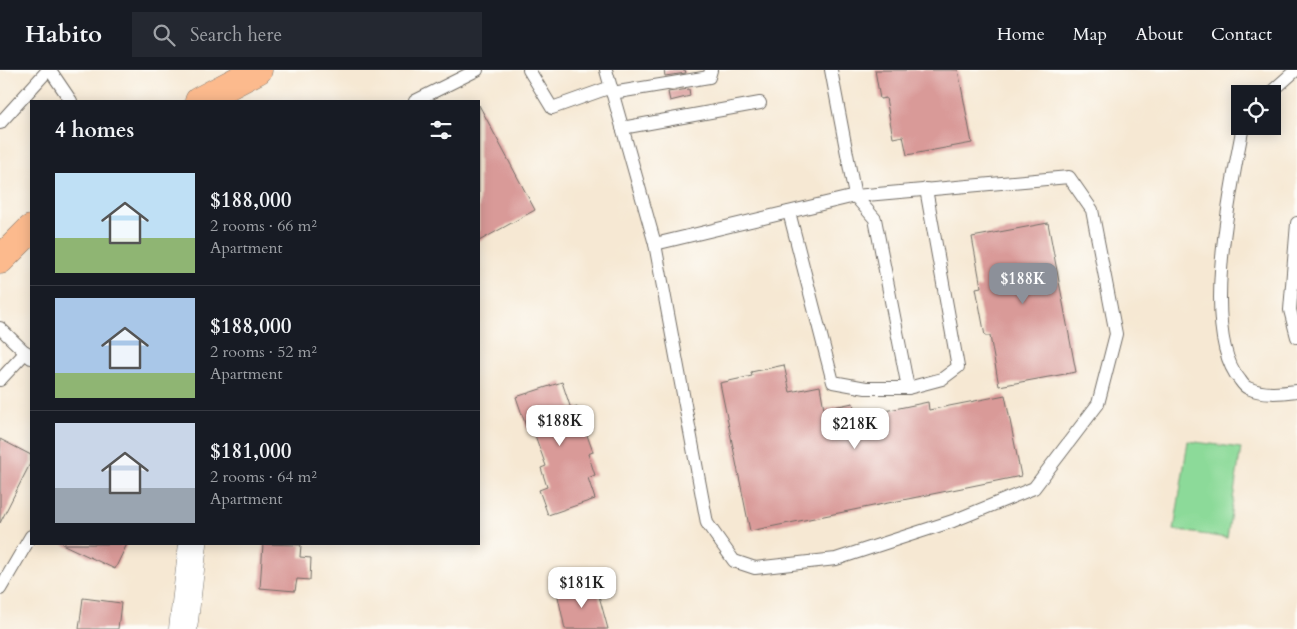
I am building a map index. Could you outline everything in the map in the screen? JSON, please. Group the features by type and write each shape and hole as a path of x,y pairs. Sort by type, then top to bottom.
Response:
{"main road":[{"path":"201,100 233,85 258,70"},
{"path":"0,260 30,230"}],"street":[{"path":"183,629 193,545"}],"lane":[{"path":"0,123 49,70 71,100"},
{"path":"417,100 477,70"},
{"path":"528,70 552,108 612,90 709,77 710,70"},
{"path":"606,70 655,244 707,523 734,561 755,568 836,559 953,521 1034,488 1098,404 1116,334 1092,210 1069,177 855,196 655,244"},
{"path":"831,70 855,196 875,219 908,388"},
{"path":"1279,85 1296,70"},
{"path":"622,128 760,103"},
{"path":"1241,135 1230,193 1220,285 1223,348 1234,373 1247,388 1273,393 1297,391"},
{"path":"789,212 833,382 866,388 908,388 942,379 958,368 926,189"},
{"path":"1297,223 1290,310 1297,337"},
{"path":"0,328 28,355 0,380"},
{"path":"0,589 30,538"}],"green space":[{"path":"1188,441 1241,448 1227,538 1174,530"}],"building":[{"path":"664,70 685,70 686,73 665,76"},
{"path":"875,70 958,70 972,143 907,155 903,136 893,138 886,98 880,99"},
{"path":"689,89 690,96 670,101 668,92"},
{"path":"480,107 535,210 480,240"},
{"path":"1048,223 1076,372 999,386 990,336 985,336 976,288 981,287 972,237"},
{"path":"784,365 790,392 820,386 824,409 853,403 856,417 928,402 929,410 1005,395 1021,476 750,531 720,383 752,376 751,372"},
{"path":"562,382 571,409 577,407 593,452 588,454 595,475 588,478 595,499 548,515 539,490 547,487 541,468 546,466 532,427 527,429 516,397"},
{"path":"0,439 30,454 30,464 0,523"},
{"path":"64,545 127,545 115,569"},
{"path":"263,545 301,545 300,557 311,558 310,580 297,579 295,591 260,588"},
{"path":"596,585 608,629 565,629 557,592"},
{"path":"83,598 121,603 118,629 79,629"}]}
